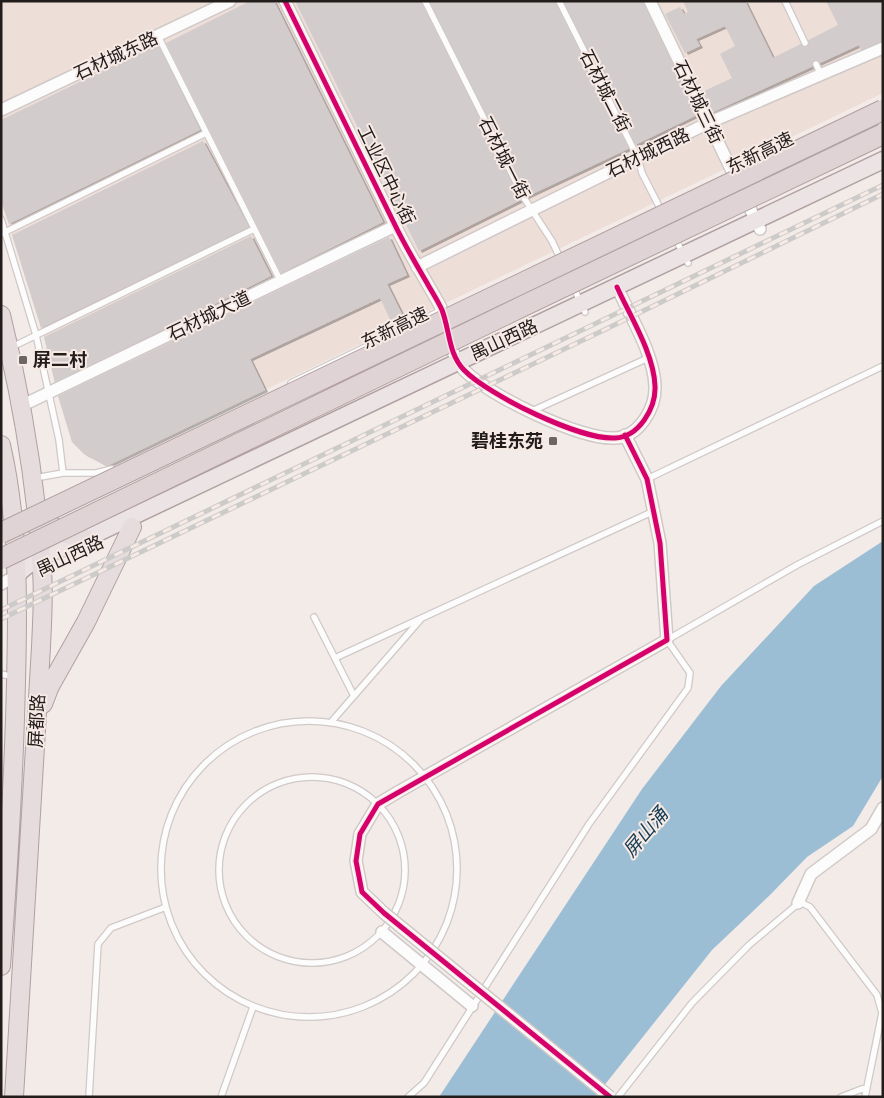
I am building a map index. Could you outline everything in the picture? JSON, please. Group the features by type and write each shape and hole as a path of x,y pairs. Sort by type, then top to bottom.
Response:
{"highway":[{"name":"东新高速","path":"1,533 883,110"},
{"name":"东新高速","path":"1,558 883,134"},
{"name":"屏都路","path":"1,315 22,406 36,498 41,564 41,647 14,1097"},
{"name":"屏都路","path":"1,445 6,464 12,513 9,580 9,676 15,735 1,966"},
{"path":"36,498 49,524 60,532 84,539"},
{"path":"36,721 50,686 86,622 132,527"}],"main road":[{"name":"禺山西路","path":"758,225 883,160"},
{"name":"禺山西路","path":"41,564 132,527 461,366 686,259 758,225 883,171"},
{"name":"禺山西路","path":"9,580 22,577 84,539 461,366"}],"street":[{"name":"石材城东路","path":"1,110 230,1"},
{"name":"工业区中心街","path":"285,1 395,226 442,310 450,345 461,366"},
{"name":"石材城三街","path":"650,1 758,225"},
{"name":"石材城西路","path":"417,266 818,69 883,48"},
{"name":"石材城大道","path":"22,406 395,226"},
{"path":"461,366 510,402 530,412 575,430 597,436 616,438 624,435 639,427 645,420 653,402 655,382 644,343 619,291"},
{"path":"610,1097 384,913 362,892 356,861 360,834 378,804 666,640 660,543 654,511 647,479 624,435"},
{"path":"798,903 811,874 871,828 883,808"},
{"path":"382,932 472,1006"}],"lane":[{"name":"石材城一街","path":"426,1 531,211 552,242 583,308"},
{"name":"石材城二街","path":"559,1 638,158 642,173 667,222"},
{"path":"785,1 805,43"},
{"path":"158,36 281,282"},
{"path":"3,233 206,133"},
{"path":"1,219 3,233 36,335 59,440 63,473"},
{"path":"10,348 254,229"},
{"path":"671,230 686,259"},
{"path":"284,386 442,310"},
{"path":"530,412 648,358"},
{"path":"647,479 883,366"},
{"path":"33,479 63,473 96,473 117,467"},
{"path":"335,658 654,511"},
{"path":"408,1097 424,1083 589,824 688,688 690,673 666,640 797,565 883,521"},
{"path":"314,617 354,696"},
{"path":"332,721 422,618"},
{"path":"305,720 332,721 354,726 394,746 426,776 442,801 452,828 457,857 456,886 450,914 439,941 422,965 400,986 374,1003 344,1014 314,1018 283,1016 253,1007 223,990 198,967 178,939 166,907 161,881 163,845 176,802 190,780 208,760 230,743 253,731 288,722 305,720"},
{"path":"312,776 336,780 359,789 378,804 395,827 404,853 405,881 397,908 382,932 364,948 342,959 317,964 293,962 269,953 249,939 233,920 226,905 219,873 222,848 230,825 245,805 264,790 287,780 312,776"},
{"path":"618,1097 692,1003 749,945 800,902 810,907 877,994 882,1014 864,1097"},
{"path":"89,1097 98,944 111,928 166,907"},
{"path":"221,1097 253,1007"},
{"path":"841,1097 867,1087"}],"shaded area":[{"path":"1,1 883,1 883,93 107,466 84,454 72,442 58,396 44,337 1,201"}],"water":[{"name":"屏山涌","path":"883,541 883,776 853,826 807,857 712,950 595,1097 439,1097 642,789 721,686 814,586"}],"building":[{"path":"250,1 274,1 383,222 281,273 166,43"},
{"path":"295,1 423,1 521,200 419,251"},
{"path":"428,1 556,1 630,148 526,197"},
{"path":"562,1 644,1 699,114 635,145"},
{"path":"683,1 745,1 773,58 838,25 826,1 883,1 883,41 861,50 859,45 709,114 700,93 732,78 720,54 735,46 725,26 696,39 700,46 685,53 665,14 680,7 684,14 688,12"},
{"path":"158,44 200,130 9,224 1,201 1,120"},
{"path":"203,141 249,227 41,328 12,235"},
{"path":"251,236 271,276 55,383 44,337"},
{"path":"389,237 407,275 387,284 406,322 394,328 380,298 250,359 265,390 107,466 84,454 72,442 58,396"}],"railway":[{"path":"1,610 883,185"},
{"path":"1,619 883,194"}],"cycle path":[{"path":"285,1 398,231 440,307 445,318 452,349 464,370 476,380 513,403 558,424 599,437 615,438 632,433 644,420 653,403 655,395 654,374 641,335 617,287"},
{"path":"610,1097 384,913 362,892 356,861 360,834 378,804 667,640 660,543 647,479 625,435"}],"place":[{"name":"屏二村","path":"23,360"},
{"name":"碧桂东苑","path":"553,441"}]}
